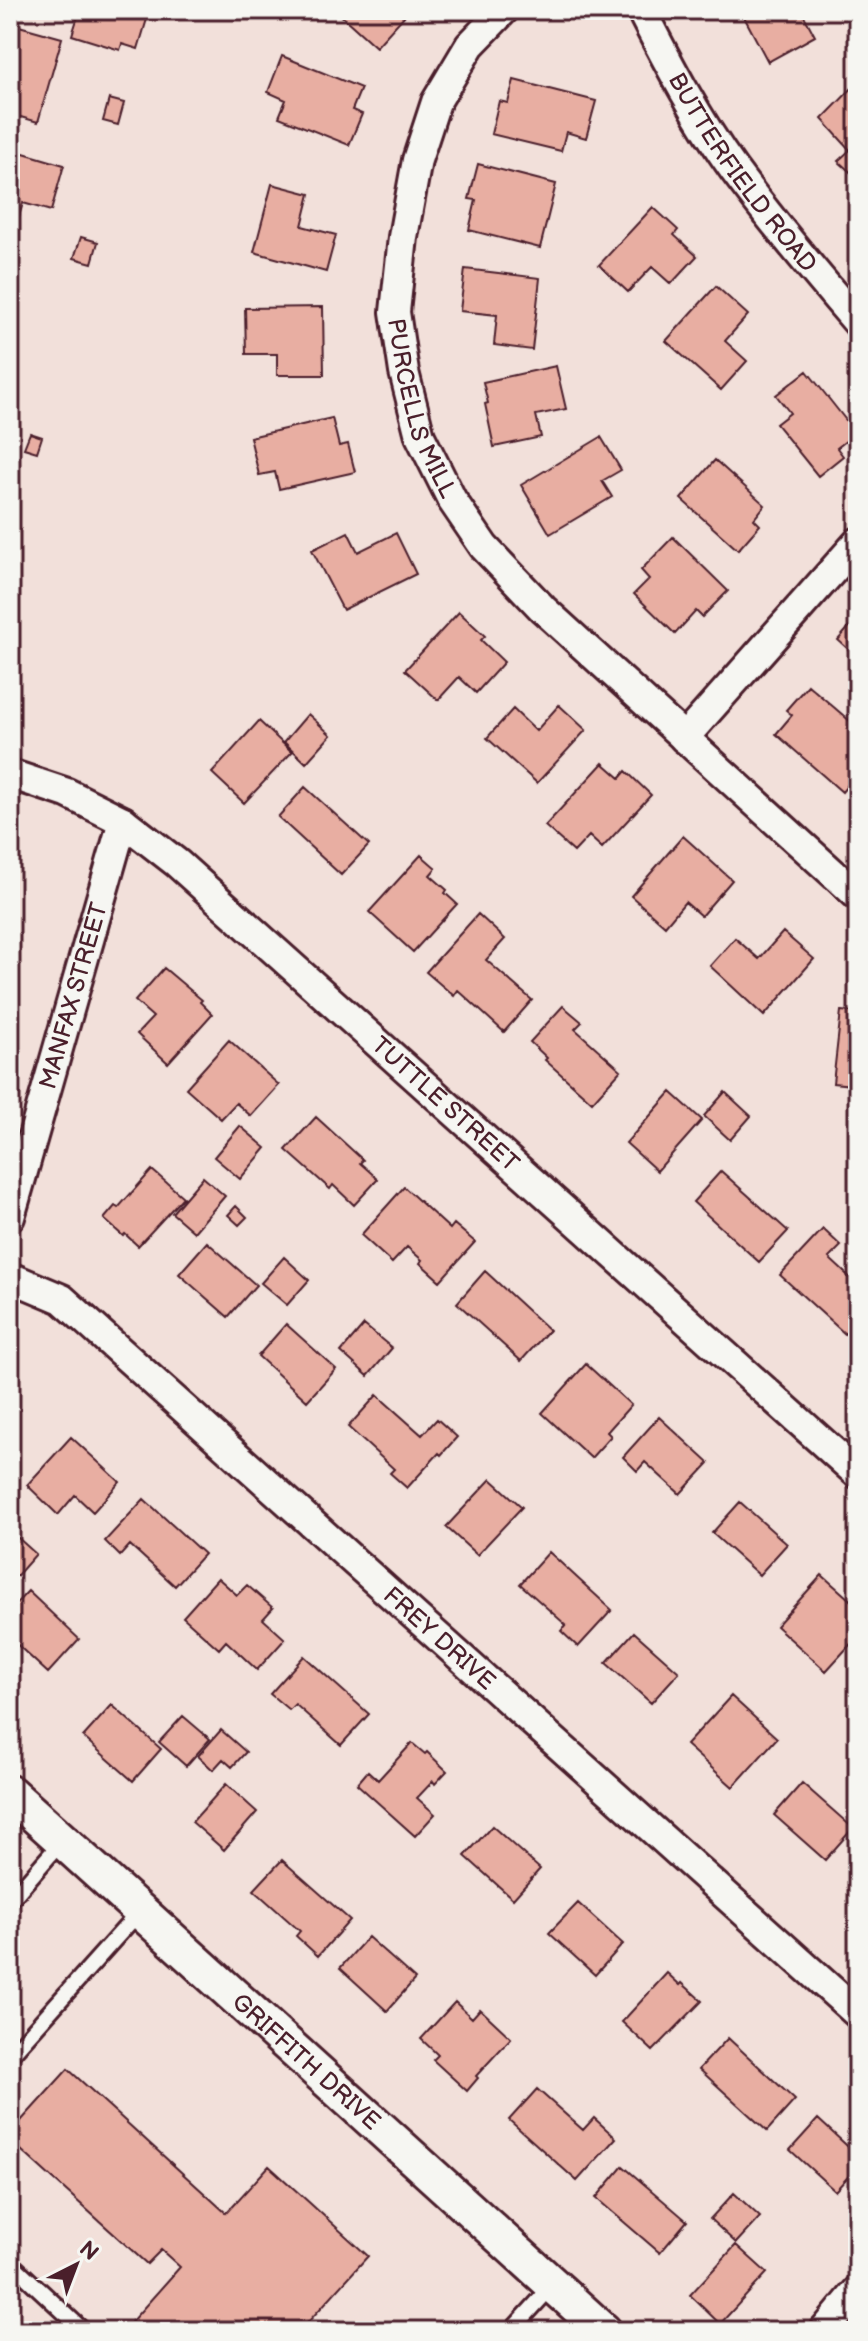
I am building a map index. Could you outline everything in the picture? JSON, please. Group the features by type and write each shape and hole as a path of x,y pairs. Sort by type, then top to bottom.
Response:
{"street":[{"name":"PURCELLS MILL","path":"504,10 470,45 436,102 417,160 403,237 395,312 407,384 420,436 452,500 484,547 543,609 858,896"},
{"name":"BUTTERFIELD ROAD","path":"641,10 673,72 733,167 796,252 858,323"},
{"path":"684,738 858,542"},
{"name":"TUTTLE STREET","path":"10,774 67,793 123,821 177,863 858,1474"},
{"name":"MANFAX STREET","path":"10,1217 123,821"},
{"name":"FREY DRIVE","path":"10,1277 62,1299 858,2014"},
{"name":"GRIFFITH DRIVE","path":"10,1793 604,2331"},
{"path":"824,2331 858,2290"}],"lane":[{"path":"10,1901 62,1841"},
{"path":"10,2056 140,1911"},
{"path":"10,2262 84,2331"},
{"path":"511,2331 554,2285"}],"building":[{"path":"80,10 120,10 147,19 138,49 122,44 120,50 72,35"},
{"path":"335,10 403,10 407,13 376,47"},
{"path":"736,10 801,10 815,36 768,62 742,13 739,15"},
{"path":"19,26 62,38 38,122 10,114 10,57"},
{"path":"282,56 361,88 352,110 362,114 349,145 279,117 286,100 268,92"},
{"path":"514,80 596,101 586,138 566,132 561,151 491,134 499,101 508,103"},
{"path":"858,82 858,179 838,161 850,150 822,119"},
{"path":"109,99 124,103 118,125 103,121"},
{"path":"10,149 64,165 51,211 23,203 14,233 10,232"},
{"path":"478,164 556,184 540,248 469,230 476,200 469,199"},
{"path":"272,184 310,194 302,226 336,235 326,272 254,252"},
{"path":"653,207 678,230 674,235 697,256 671,284 652,267 628,292 599,265"},
{"path":"81,237 98,242 92,263 74,258"},
{"path":"465,269 540,278 532,350 494,345 497,315 460,311"},
{"path":"716,286 748,315 725,341 747,361 721,390 666,341"},
{"path":"323,307 324,375 277,375 277,354 246,354 245,308"},
{"path":"556,366 566,409 536,415 541,437 494,447 483,382"},
{"path":"807,371 856,433 837,448 843,456 818,476 776,424 790,413 776,395"},
{"path":"332,418 339,446 348,444 355,472 279,489 275,472 259,475 250,437"},
{"path":"30,433 42,437 37,452 24,448"},
{"path":"601,437 621,470 602,481 612,497 550,534 521,485"},
{"path":"715,460 765,505 754,519 760,525 738,550 681,499"},
{"path":"348,532 358,552 396,533 416,574 343,610 312,550"},
{"path":"673,537 728,591 702,617 696,611 675,634 634,594 649,579 641,570"},
{"path":"459,612 485,636 481,640 504,662 476,693 459,677 438,700 405,670"},
{"path":"858,617 858,658 838,640"},
{"path":"808,685 858,728 858,773 842,792 776,734 792,715 786,710"},
{"path":"559,705 586,730 537,783 487,738 513,709 536,731"},
{"path":"308,714 331,735 306,763 284,742"},
{"path":"259,721 292,752 244,803 212,773"},
{"path":"603,763 620,778 626,771 651,795 602,848 589,836 574,852 545,826"},
{"path":"305,787 369,845 341,875 278,817"},
{"path":"683,836 732,880 701,916 685,902 665,926 631,896"},
{"path":"421,855 436,868 430,875 457,904 413,952 369,912"},
{"path":"478,914 505,939 486,960 532,1000 504,1032 458,990 454,996 426,972"},
{"path":"783,932 814,959 764,1016 710,966 735,938 759,959"},
{"path":"164,968 202,1000 200,1002 212,1014 168,1063 137,1034 153,1017 135,1001"},
{"path":"563,1006 582,1022 575,1029 621,1070 592,1102 545,1060 547,1058 530,1042"},
{"path":"841,1011 858,1013 858,1107 850,1106 852,1085 833,1083"},
{"path":"229,1040 279,1085 251,1116 236,1103 221,1119 186,1088"},
{"path":"671,1092 702,1120 657,1171 626,1143"},
{"path":"725,1092 751,1116 730,1140 704,1116"},
{"path":"316,1117 363,1160 360,1163 378,1179 354,1205 333,1185 330,1189 286,1150"},
{"path":"240,1126 266,1148 240,1179 214,1157"},
{"path":"152,1170 183,1197 138,1246 104,1219"},
{"path":"721,1171 788,1231 759,1262 693,1202"},
{"path":"203,1177 225,1196 194,1232 172,1213"},
{"path":"404,1187 450,1229 454,1224 475,1242 440,1281 407,1247 392,1263 361,1235"},
{"path":"236,1206 247,1217 239,1225 228,1215"},
{"path":"823,1229 841,1246 829,1258 858,1285 858,1320 845,1334 780,1275"},
{"path":"207,1242 256,1285 228,1317 179,1274"},
{"path":"284,1257 309,1280 287,1305 261,1283"},
{"path":"485,1271 549,1330 521,1361 457,1303"},
{"path":"286,1324 336,1369 307,1401 258,1356"},
{"path":"364,1325 392,1348 368,1376 341,1352"},
{"path":"586,1364 631,1405 607,1432 611,1436 591,1458 542,1413"},
{"path":"377,1395 422,1435 437,1419 457,1437 407,1488 390,1473 394,1469 348,1427"},
{"path":"659,1417 709,1463 680,1494 645,1462 637,1471 623,1457"},
{"path":"71,1437 120,1482 93,1512 75,1495 58,1515 27,1485"},
{"path":"491,1479 522,1507 477,1555 446,1527"},
{"path":"144,1499 204,1554 175,1586 130,1545 120,1556 105,1541"},
{"path":"740,1502 787,1544 759,1575 712,1533"},
{"path":"17,1537 36,1554 13,1580 10,1577 10,1545"},
{"path":"549,1552 612,1610 578,1647 561,1631 566,1625 520,1584"},
{"path":"822,1575 858,1607 858,1636 826,1671 776,1626"},
{"path":"218,1578 237,1595 247,1585 273,1608 263,1619 285,1639 257,1670 226,1641 219,1649 183,1617"},
{"path":"28,1591 79,1639 48,1673 10,1638 10,1610"},
{"path":"634,1632 679,1672 651,1703 606,1663"},
{"path":"304,1656 369,1714 341,1745 295,1704 289,1710 270,1694"},
{"path":"731,1696 777,1738 733,1787 686,1745"},
{"path":"112,1705 161,1749 133,1781 83,1737"},
{"path":"183,1716 210,1739 186,1766 159,1742"},
{"path":"221,1730 246,1752 232,1767 223,1759 213,1770 198,1756"},
{"path":"412,1743 447,1771 417,1798 435,1814 415,1836 357,1784 368,1771 378,1780"},
{"path":"802,1783 853,1828 825,1860 774,1815"},
{"path":"226,1784 257,1812 224,1850 192,1822"},
{"path":"492,1826 540,1869 513,1899 465,1856"},
{"path":"282,1860 350,1920 318,1956 296,1936 300,1931 254,1890"},
{"path":"578,1903 623,1944 595,1975 549,1933"},
{"path":"368,1937 415,1979 387,2011 340,1968"},
{"path":"667,1973 702,2001 653,2051 622,2022"},
{"path":"455,2002 472,2018 480,2009 511,2038 476,2076 478,2078 467,2091 433,2060 438,2055 421,2039"},
{"path":"728,2038 795,2100 767,2131 699,2069"},
{"path":"68,2069 226,2213 269,2166 368,2256 300,2331 141,2331 131,2322 180,2267 161,2250 147,2264 10,2140 10,2133"},
{"path":"537,2089 583,2130 594,2118 616,2138 577,2181 509,2120"},
{"path":"818,2119 858,2156 858,2166 835,2191 790,2150"},
{"path":"623,2166 687,2221 660,2253 596,2198"},
{"path":"734,2193 760,2217 736,2243 710,2219"},
{"path":"736,2245 767,2273 720,2324 690,2295"}]}
